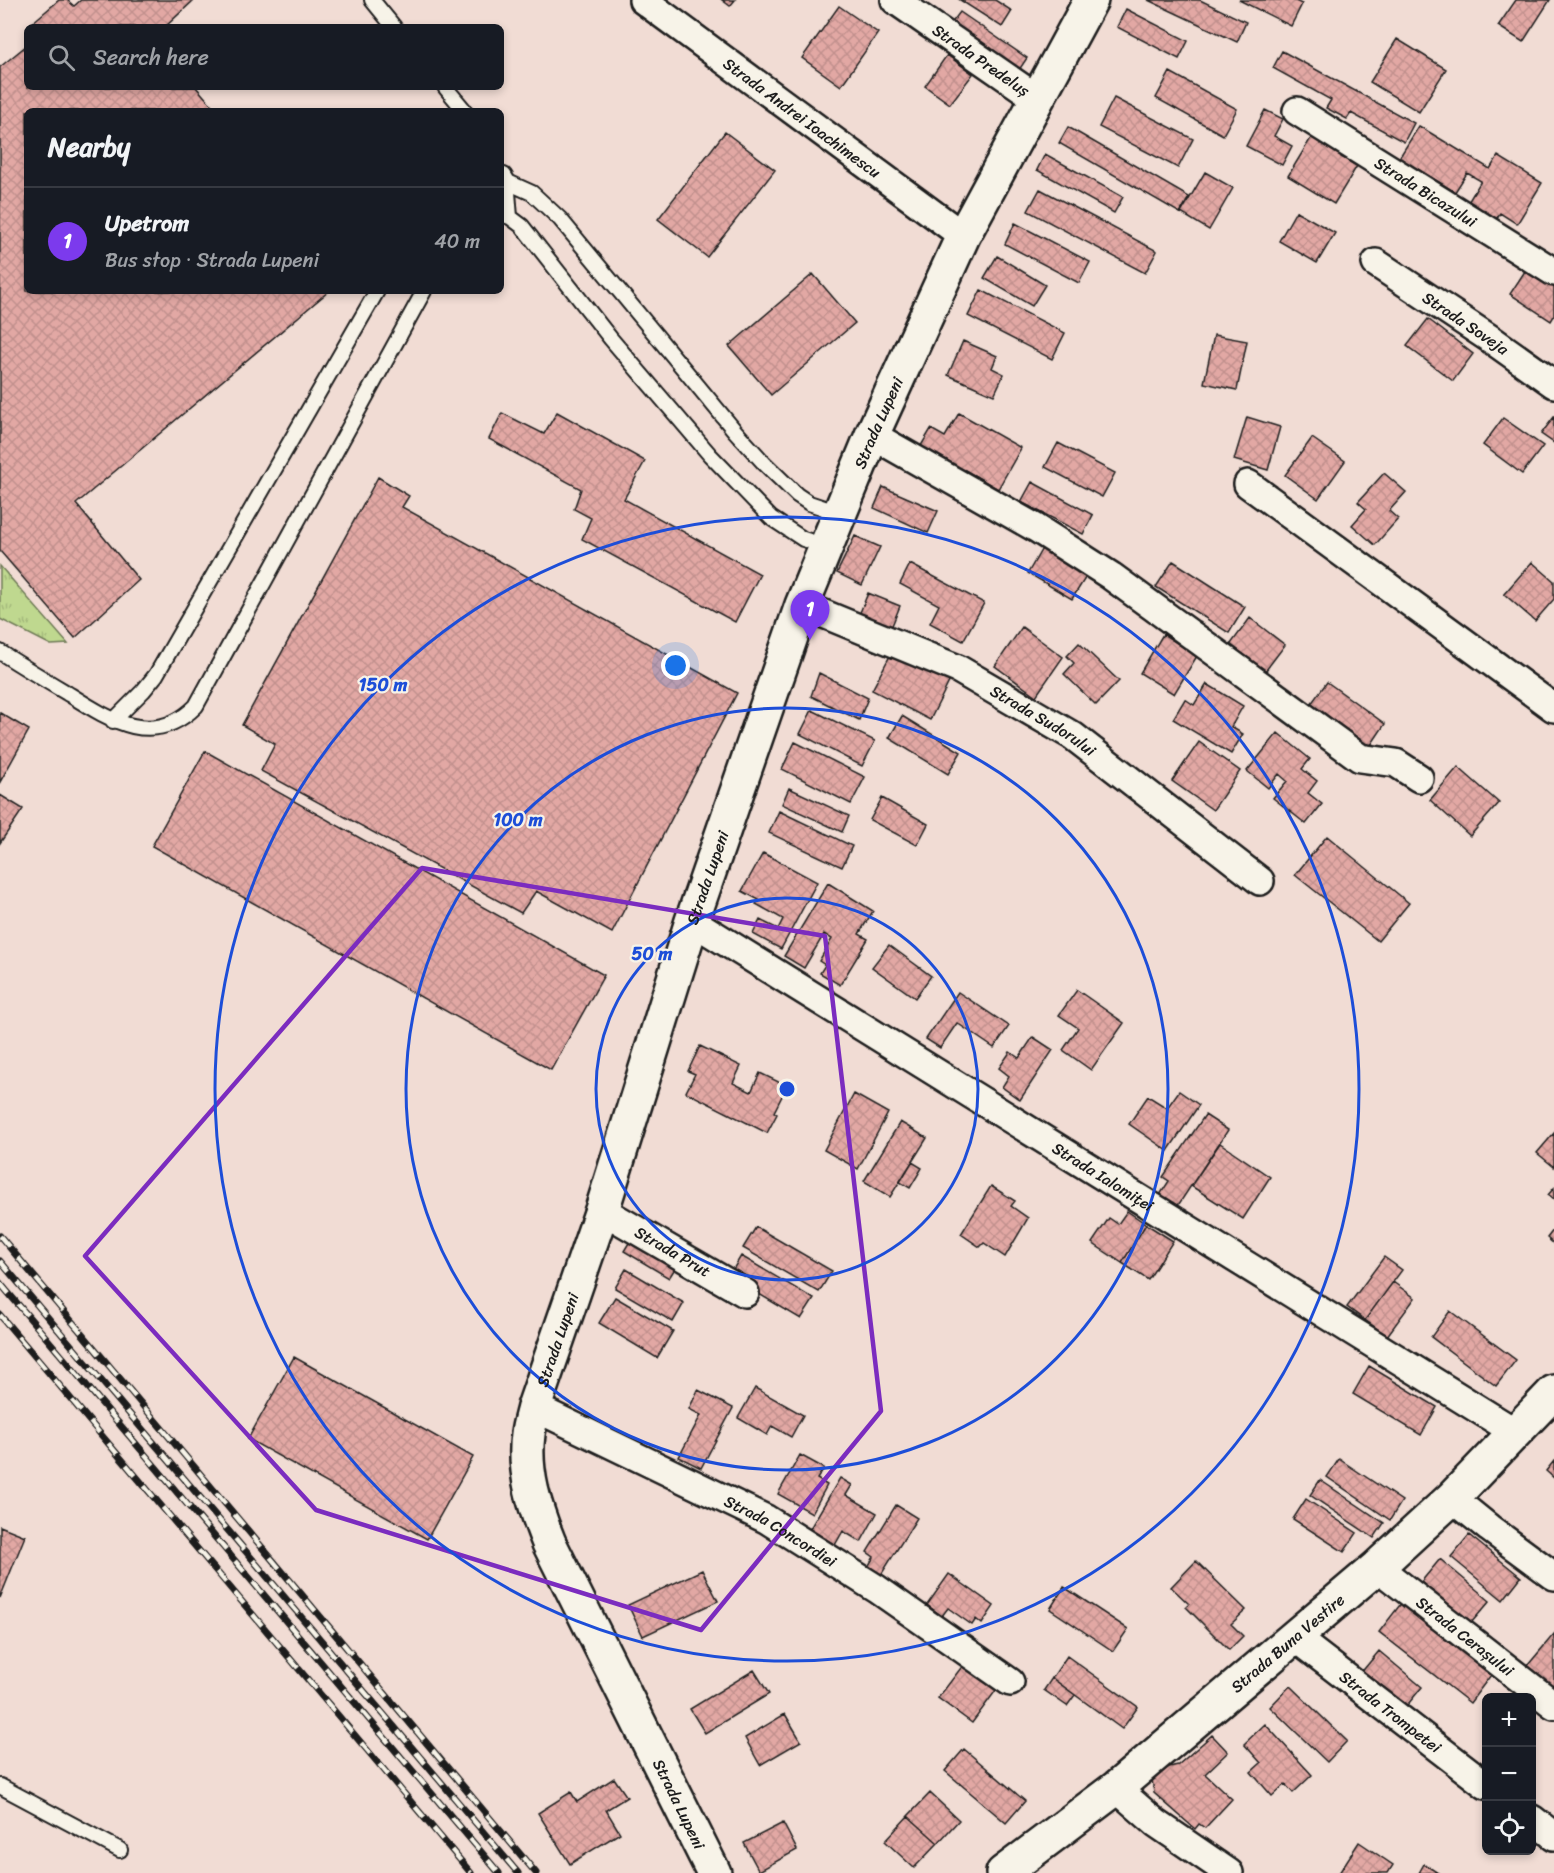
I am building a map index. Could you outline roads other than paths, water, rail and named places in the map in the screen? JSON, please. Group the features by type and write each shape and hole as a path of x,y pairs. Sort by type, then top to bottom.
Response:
{"street":[{"name":"Strada Andrei Ioachimescu","path":"643,0 963,236"},
{"name":"Strada Predeluș","path":"895,0 1038,99"},
{"name":"Strada Lupeni","path":"714,1873 554,1553 537,1512 530,1484 527,1460 528,1434 534,1407 602,1209 692,921 802,605 872,435 963,236 1091,0"},
{"name":"Strada Bicazului","path":"1297,111 1554,272"},
{"name":"Strada Soveja","path":"1376,263 1554,384"},
{"path":"872,435 1036,528 1111,576 1360,758 1396,763 1419,778"},
{"path":"1248,484 1554,708"},
{"name":"Strada Sudorului","path":"802,605 958,669 1073,736 1260,881"},
{"name":"Strada Ialomiței","path":"692,921 1515,1432"},
{"name":"Strada Prut","path":"602,1209 745,1293"},
{"name":"Strada Buna Vestire","path":"1002,1873 1116,1788 1377,1567 1452,1498 1554,1392"},
{"name":"Strada Concordiei","path":"534,1407 766,1519 877,1589 1010,1682"},
{"path":"1452,1498 1554,1576"},
{"name":"Strada Cerașului","path":"1377,1567 1554,1705"},
{"name":"Strada Trompetei","path":"1294,1638 1482,1782"},
{"path":"1116,1788 1156,1823 1229,1873"},
{"path":"1536,1822 1554,1836"}],"lane":[{"path":"372,0 392,24"},
{"path":"448,90 462,108"},
{"path":"504,177 532,193 560,219 735,431 778,478 809,503 839,513"},
{"path":"504,189 506,216 522,226 645,381 736,483 771,518 788,530 802,539 826,546"},
{"path":"112,721 156,675 375,294"},
{"path":"0,652 112,721 137,728 154,728 185,717 196,706 422,294"},
{"path":"0,1786 120,1850"}],"railway":[{"path":"0,1236 536,1873"},
{"path":"0,1261 518,1873"},
{"path":"0,1283 499,1873"},
{"path":"0,1315 471,1873"}],"place":[{"name":"Upetrom","path":"810,640"}]}
